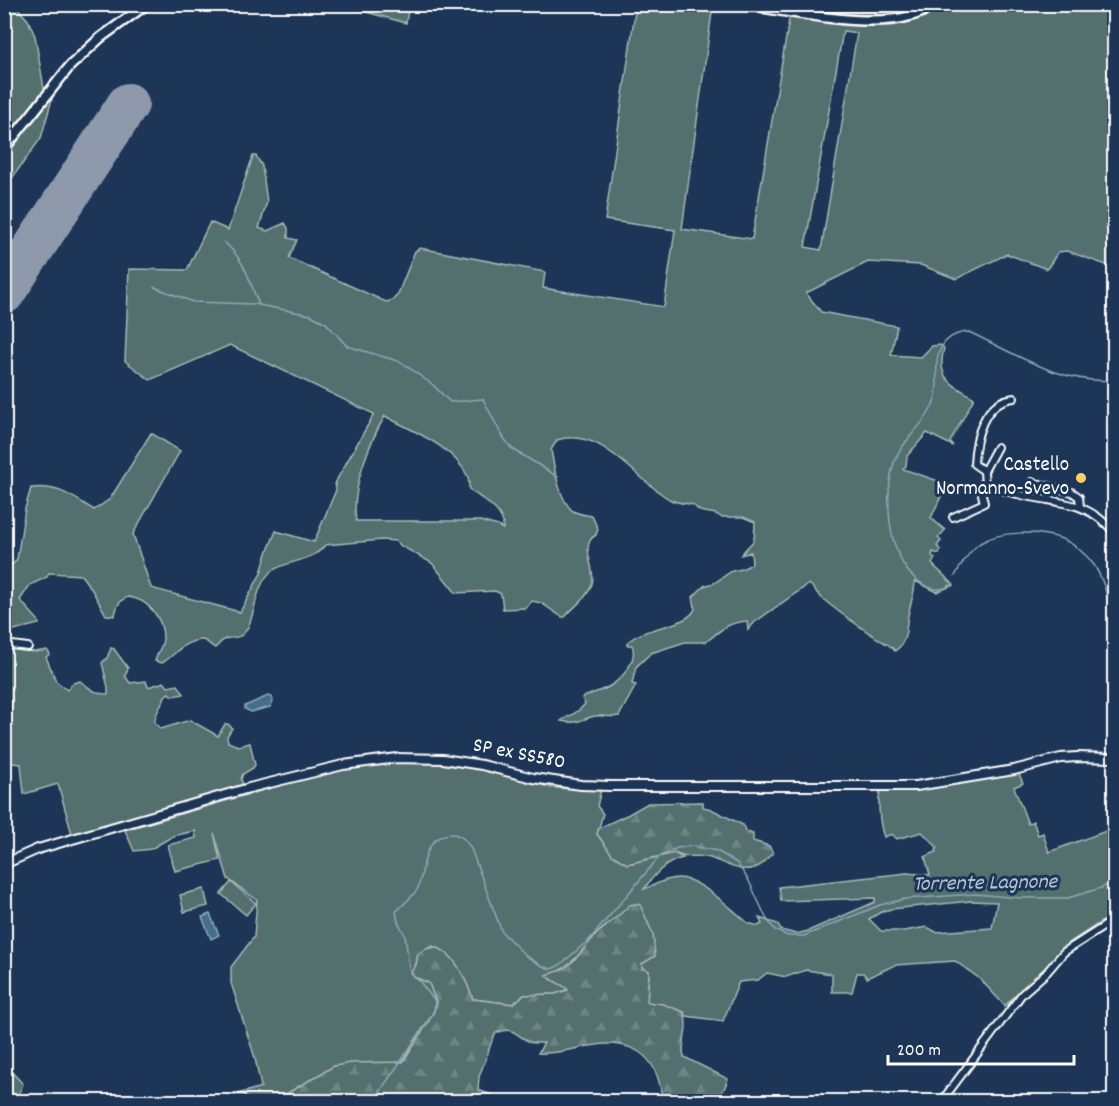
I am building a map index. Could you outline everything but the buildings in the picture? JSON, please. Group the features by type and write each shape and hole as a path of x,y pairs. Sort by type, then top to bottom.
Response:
{"main road":[{"path":"4,149 70,66 100,38 147,4"},
{"path":"741,4 844,19 879,21 910,17 935,4"}],"street":[{"path":"984,471 974,464 977,436 987,414 1000,402 1014,398"},
{"path":"985,488 984,471 998,447"},
{"path":"1032,482 1072,492 1079,497 1080,506"},
{"path":"953,517 984,503 981,490 985,488 1003,489 1080,506 1114,532"},
{"path":"4,644 28,648"},
{"name":"SP ex SS580","path":"4,864 38,849 249,788 344,765 397,758 443,759 482,765 532,778 581,785 916,786 962,779 1055,759 1114,758"},
{"path":"941,1101 1023,994 1047,972 1064,952 1114,921"}],"green space":[{"path":"409,4 406,23 341,5"},
{"path":"5,5 15,5 28,20 35,36 45,94 5,146"},
{"path":"636,5 713,5 682,229 752,239 790,14 851,22 934,9 942,5 1114,5 1114,263 1109,266 1067,251 1058,252 1047,269 1007,254 956,279 921,265 868,262 806,293 821,312 897,326 891,355 921,357 932,346 940,345 944,348 942,367 947,379 974,398 950,442 953,446 927,433 907,456 906,466 903,469 938,481 944,490 931,518 945,530 938,538 941,541 937,546 941,550 939,554 933,552 932,556 935,558 932,564 954,585 937,592 915,581 905,638 895,651 836,609 809,584 755,622 748,630 747,621 734,623 706,642 685,642 651,653 636,667 632,684 636,685 619,716 595,716 579,721 561,721 582,708 585,704 582,698 610,686 620,678 633,657 632,645 627,645 627,643 634,637 689,617 695,609 693,597 704,586 714,583 732,571 752,564 751,552 741,555 753,542 755,530 755,522 743,517 721,517 700,511 693,505 671,500 604,448 589,441 574,438 557,440 551,450 558,483 568,506 575,512 592,516 598,529 588,545 592,584 584,598 565,617 541,603 532,601 526,608 503,609 501,594 495,591 456,593 432,563 396,541 382,540 325,545 314,555 278,567 261,585 250,621 241,636 225,639 215,648 203,640 190,642 162,663 155,661 163,638 160,623 153,611 142,601 128,597 118,604 115,616 106,615 81,575 49,573 47,577 30,585 20,600 39,624 5,632 5,566 13,564 17,559 25,509 31,488 57,490 72,496 94,510 110,499 151,433 180,451 133,534 151,588 240,612 261,573 276,531 314,542 336,490 335,483 374,414 230,345 150,380 125,361 129,269 187,270 210,222 228,230 253,156 256,156 262,166 267,202 259,228 267,231 285,223 288,228 288,238 297,240 289,258 386,302 393,300 398,294 415,251 420,248 545,272 543,288 664,307 675,230 605,220","holes":["843,31 857,33 821,250 805,247","385,416 431,440 452,455 467,475 469,489 497,511 503,522 503,529 480,521 356,521 355,508 359,481 373,439"]},
{"path":"828,5 926,5 902,13 877,16 827,12"},
{"path":"54,92 41,138 5,188 5,155"},
{"path":"5,642 6,648 10,649 35,652 47,650 50,654 46,657 56,681 67,690 73,683 80,681 104,694 108,694 108,687 102,663 111,648 114,649 128,668 125,676 130,683 146,681 148,687 164,682 168,687 178,685 184,694 172,696 169,693 165,696 155,720 161,729 190,720 218,736 225,724 228,724 232,728 227,736 228,742 238,746 250,743 255,765 243,774 241,779 243,785 87,832 86,830 72,834 58,784 24,794 21,764 5,762"},
{"path":"419,758 480,768 552,788 601,790 597,806 603,814 597,834 628,864 674,853 683,858 660,870 644,889 671,879 688,880 716,896 748,923 758,926 762,924 759,918 778,924 781,930 796,934 875,902 875,898 781,901 779,887 907,873 930,875 925,857 936,852 937,847 922,832 897,839 892,834 884,837 879,804 882,787 1018,772 1023,783 1014,787 1028,824 1033,821 1038,835 1043,833 1049,852 1114,828 1114,917 1101,922 1064,946 1046,971 1015,995 1005,1006 980,979 955,961 895,965 867,978 863,973 857,973 852,992 832,992 832,974 806,970 786,977 767,973 758,980 739,982 723,1021 686,1016 684,1012 647,1002 649,971 642,969 642,964 652,957 610,923 596,934 576,958 561,971 546,975 569,989 555,994 524,995 513,1004 473,999 463,975 453,960 440,949 432,946 418,954 416,965 411,973 418,979 429,983 437,1004 429,1021 402,1062 334,1066 274,1101 252,1101 241,1093 261,1087 255,1058 231,983 231,967 254,937 257,900 228,879 214,833 220,860 175,871 168,845 196,838 195,831 173,836 151,849 134,851 125,830 351,765","holes":["971,901 997,902 992,928 936,932 927,927 904,931 881,931 869,919 891,909"]},
{"path":"703,802 703,807 743,825 745,831 753,834 753,841 769,846 773,853 763,863 752,869 739,869 706,857 683,856 674,853 627,864 612,855 597,834 599,828 648,803"},
{"path":"231,882 256,903 246,915 221,894"},
{"path":"204,889 208,906 184,912 180,895"},
{"path":"630,905 640,905 653,934 655,956 642,964 642,969 649,971 647,1002 663,1004 684,1012 686,1025 684,1057 728,1079 724,1089 714,1101 662,1101 661,1089 654,1068 641,1053 632,1048 608,1044 538,1053 544,1043 530,1042 507,1030 496,1033 493,1038 479,1077 478,1090 508,1101 274,1101 334,1066 351,1063 403,1062 437,1004 429,983 414,977 411,972 416,965 418,954 428,948 437,948 446,952 465,979 473,999 513,1004 524,995 555,994 568,990 546,975 570,964 597,934"},
{"path":"4,1064 23,1084 16,1101 5,1101"},
{"path":"241,1093 252,1101 211,1101"}],"water":[{"path":"268,696 272,697 273,701 270,707 251,712 245,709 245,706"},
{"path":"210,914 219,935 211,939 202,917"}],"waterway":[{"path":"224,242 242,264 259,305"},
{"path":"154,287 193,302 254,304 311,315 326,323 347,346 401,362 433,385 450,402 483,399 511,448 558,477"},
{"name":"Torrente Lagnone","path":"950,585 942,589 929,587 907,570 894,541 889,507 891,474 895,460 904,444 932,408 937,392 938,356 945,342 956,334 969,332 1057,373 1076,378 1114,380"},
{"name":"Torrente Lagnone","path":"955,576 972,550 989,539 1020,533 1042,534 1062,539 1084,553 1100,575 1109,604 1114,645"},
{"name":"Torrente Lagnone","path":"373,1102 434,1012 435,1001 410,973 405,935 396,912 418,888 429,848 434,841 449,834 462,838 471,849 502,932 526,956 551,969 560,965 590,939 660,856 677,848 693,846 717,851 737,863 749,881 766,918 775,930 788,936 804,936 880,905 905,899 975,894 1020,898 1068,898 1114,882"}],"runway":[{"path":"4,293 128,104"}],"place":[{"name":"Castello Normanno-Svevo","path":"1081,478"}]}
